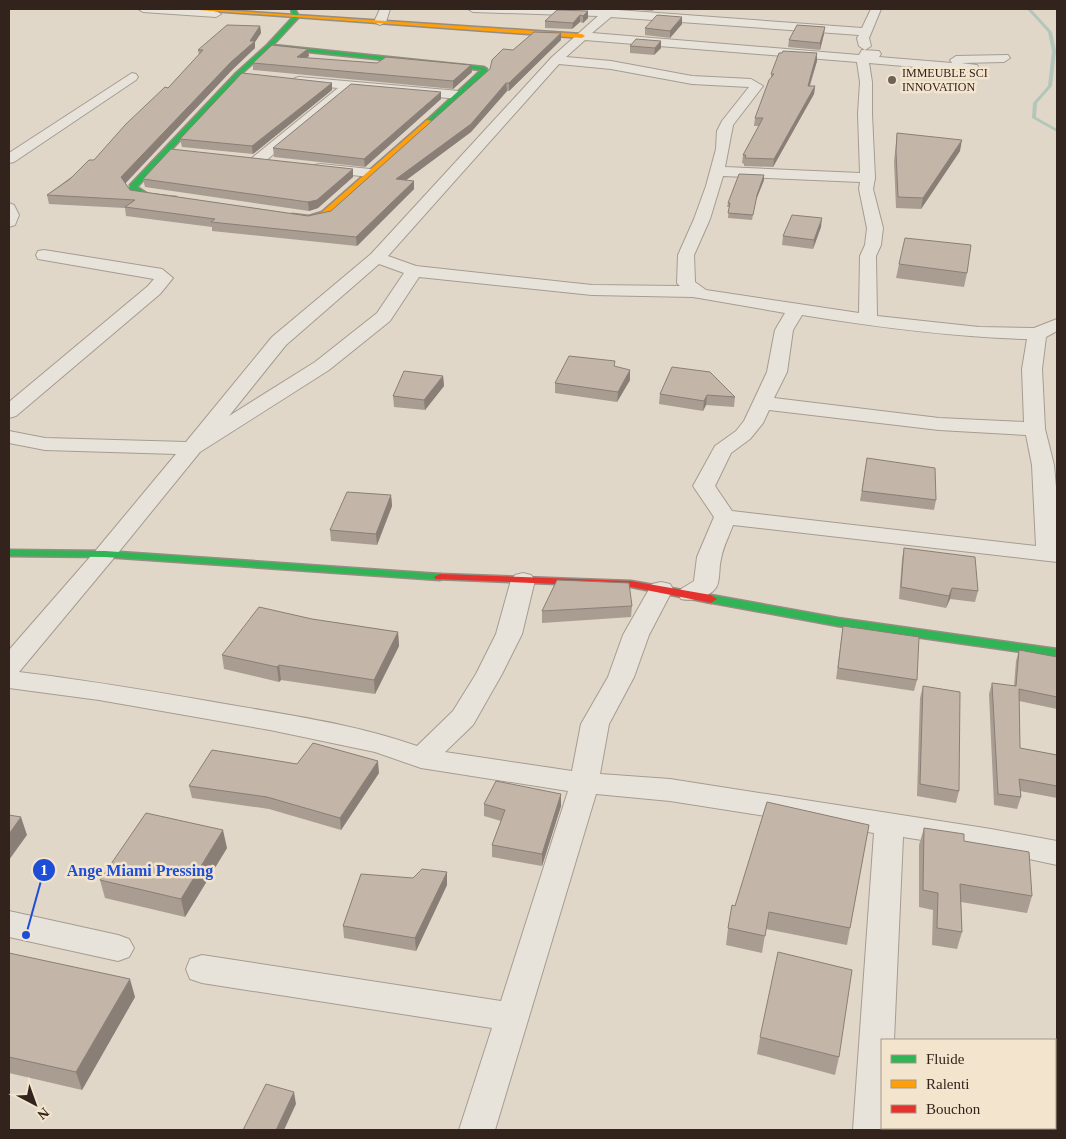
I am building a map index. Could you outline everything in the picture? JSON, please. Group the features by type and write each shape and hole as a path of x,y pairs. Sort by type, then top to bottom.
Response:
{"street":[{"path":"143,9 202,13 291,14"},
{"path":"188,9 291,14"},
{"path":"235,9 380,22 865,56 958,60 1004,58"},
{"path":"380,22 386,9"},
{"path":"473,9 610,11 755,18 865,32"},
{"path":"868,320 868,256 873,245 875,228 866,189 868,178 865,114 866,82 862,66 865,56 863,38 876,9"},
{"path":"9,666 106,554 279,341 377,258 556,60 610,11"},
{"path":"183,201 138,194 133,187 238,74 269,46 291,14"},
{"path":"269,46 484,69 484,72 325,214 309,218 280,214"},
{"path":"865,56 973,68"},
{"path":"556,60 611,65 692,80 755,84 757,86 727,124 717,171 702,219 686,255 686,282 695,292"},
{"path":"238,74 256,76"},
{"path":"9,159 132,77"},
{"path":"284,79 348,86 459,94"},
{"path":"258,160 348,86"},
{"path":"166,151 185,153"},
{"path":"240,158 277,162"},
{"path":"305,166 370,174"},
{"path":"717,171 868,178"},
{"path":"9,208 11,215 9,222"},
{"path":"9,412 154,290 164,278 156,272 44,255"},
{"path":"377,258 414,271 592,290 695,292 702,295 796,310 979,332 1037,334 1057,324"},
{"path":"9,437 45,444 192,448 322,366 384,317 414,271"},
{"path":"796,310 784,330 778,372 753,423 743,435 722,450 704,486 726,516 1052,555 1043,465 1035,429 1032,369 1037,334"},
{"path":"762,403 939,424 1035,429"},
{"path":"477,1130 586,783 595,724 621,677 636,635 676,592 706,584 709,557 726,516"},
{"path":"9,553 106,554 400,575 630,584 838,622 1057,654"},
{"path":"420,758 463,718 489,674 510,634 522,580"},
{"path":"9,679 99,691 261,719 380,743 420,758 586,783 670,790 991,840 1057,853"},
{"path":"883,1039 889,824"},
{"path":"9,924 118,948"},
{"path":"202,969 512,1016"}],"building":[{"path":"557,10 588,11 583,16 580,15 573,23 545,21"},
{"path":"657,15 682,17 670,31 645,28"},
{"path":"227,25 260,26 250,41 255,41 231,62 121,177 130,190 308,216 331,211 490,69 492,60 503,49 513,50 534,32 561,33 509,83 506,83 471,124 396,179 414,181 356,237 211,222 215,219 125,207 135,200 47,195 70,179 89,160 94,160 126,124 165,87 168,88 203,50 198,50"},
{"path":"797,25 825,27 820,43 789,40"},
{"path":"636,39 661,41 655,48 630,46"},
{"path":"272,45 308,49 297,57 377,63 386,57 471,65 453,81 253,63"},
{"path":"783,51 817,53 808,86 815,86 774,159 745,158 746,155 743,155 763,118 755,118 769,80 774,74 771,74 779,53"},
{"path":"242,73 332,83 252,146 180,139"},
{"path":"351,84 441,92 364,159 273,148"},
{"path":"897,133 962,140 923,198 898,197"},
{"path":"171,149 353,169 317,200 308,202 143,179"},
{"path":"739,174 764,175 753,215 728,213 730,203 728,203"},
{"path":"792,215 822,218 814,240 783,236"},
{"path":"905,238 971,245 967,273 899,264"},
{"path":"569,356 615,361 614,366 630,370 618,392 555,383"},
{"path":"672,367 710,372 735,397 707,395 704,401 660,394"},
{"path":"404,371 443,376 424,400 393,396"},
{"path":"867,458 935,468 936,500 862,491"},
{"path":"347,492 391,495 376,534 330,530"},
{"path":"904,548 975,557 978,591 952,588 949,596 901,587"},
{"path":"557,580 629,583 632,606 542,611"},
{"path":"259,607 312,619 398,632 374,680 279,665 277,667 222,655"},
{"path":"843,626 919,637 917,680 838,668"},
{"path":"1019,650 1057,657 1057,697 1019,689 1020,748 1057,755 1057,786 1019,779 1021,797 998,794 992,683 1016,686"},
{"path":"923,686 960,692 959,791 920,784"},
{"path":"313,743 378,761 340,818 267,797 189,786 212,750 297,764"},
{"path":"496,781 561,794 542,854 492,845 505,810 484,804"},
{"path":"767,802 869,825 850,928 769,912 765,936 728,928 732,905 735,906"},
{"path":"146,813 223,830 181,899 100,880"},
{"path":"9,815 21,817 9,834"},
{"path":"924,828 964,834 964,841 1029,852 1032,896 960,884 962,932 937,928 938,893 923,890"},
{"path":"422,869 447,872 415,938 343,926 361,874 413,878"},
{"path":"778,952 852,970 839,1057 760,1037"},
{"path":"9,953 130,979 76,1072 9,1057"},
{"path":"266,1084 294,1092 276,1130 243,1130"}],"waterway":[{"path":"1029,9 1050,32 1054,51 1050,86 1035,103 1034,118 1057,131"}],"traffic: fast":[{"path":"173,199 146,196 133,187 238,74 269,46 296,17 293,9"},
{"path":"269,46 484,69 484,72 429,121"},
{"path":"9,553 105,554 440,577"},
{"path":"711,599 838,622 1057,653"}],"traffic: slow":[{"path":"188,9 582,36"},
{"path":"292,216 309,218 325,214 429,121"}],"traffic: jam":[{"path":"440,577 631,584 711,599"}],"place":[{"name":"IMMEUBLE SCI INNOVATION","path":"892,80"},
{"name":"Ange Miami Pressing","path":"26,935"}]}
